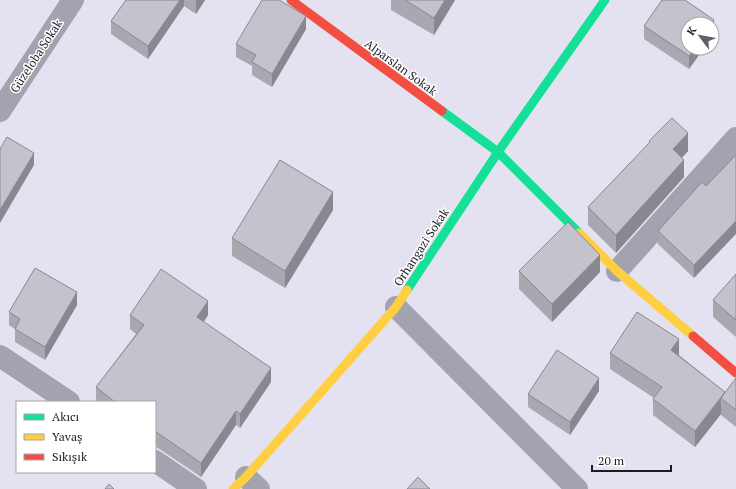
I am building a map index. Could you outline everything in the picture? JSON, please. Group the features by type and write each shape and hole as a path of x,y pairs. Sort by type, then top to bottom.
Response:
{"street":[{"name":"Güzeloba Sokak","path":"0,111 73,0"},
{"name":"Alparslan Sokak","path":"291,0 498,152 617,271 736,373"},
{"name":"Orhangazi Sokak","path":"246,485 396,307 498,152 605,0"},
{"path":"617,271 736,138"},
{"path":"396,307 577,489"},
{"path":"0,356 68,401"},
{"path":"156,462 196,489"}],"building":[{"path":"126,0 180,0 148,46 111,21"},
{"path":"262,0 279,0 306,16 272,74 252,62 256,55 236,44"},
{"path":"405,0 445,0 434,18"},
{"path":"662,0 685,0 708,16 680,16 680,50 644,26"},
{"path":"672,118 688,133 673,149 684,160 616,235 588,207"},
{"path":"7,137 34,153 0,210 0,149"},
{"path":"736,155 736,221 694,265 658,231 702,182 706,186"},
{"path":"280,160 333,192 285,271 232,238"},
{"path":"568,222 600,255 552,304 519,271"},
{"path":"35,268 77,292 45,347 15,329 20,319 9,312"},
{"path":"161,269 208,301 197,317 271,368 240,414 236,411 201,463 156,432 156,401 114,401 96,387 144,325 130,315"},
{"path":"736,274 736,320 713,300"},
{"path":"637,312 679,339 671,350 725,392 695,431 653,399 662,387 610,353"},
{"path":"557,350 599,378 570,422 528,394"},
{"path":"736,378 736,410 721,398"},
{"path":"418,477 430,489 407,489"},
{"path":"109,484 114,489 105,489"}],"traffic: fast":[{"path":"407,290 498,152 605,0"},
{"path":"442,111 498,152 579,233"}],"traffic: slow":[{"path":"579,233 617,271 693,336"},
{"path":"233,489 246,477 396,307 407,290"}],"traffic: jam":[{"path":"291,0 442,111"},
{"path":"693,336 736,373"}]}
